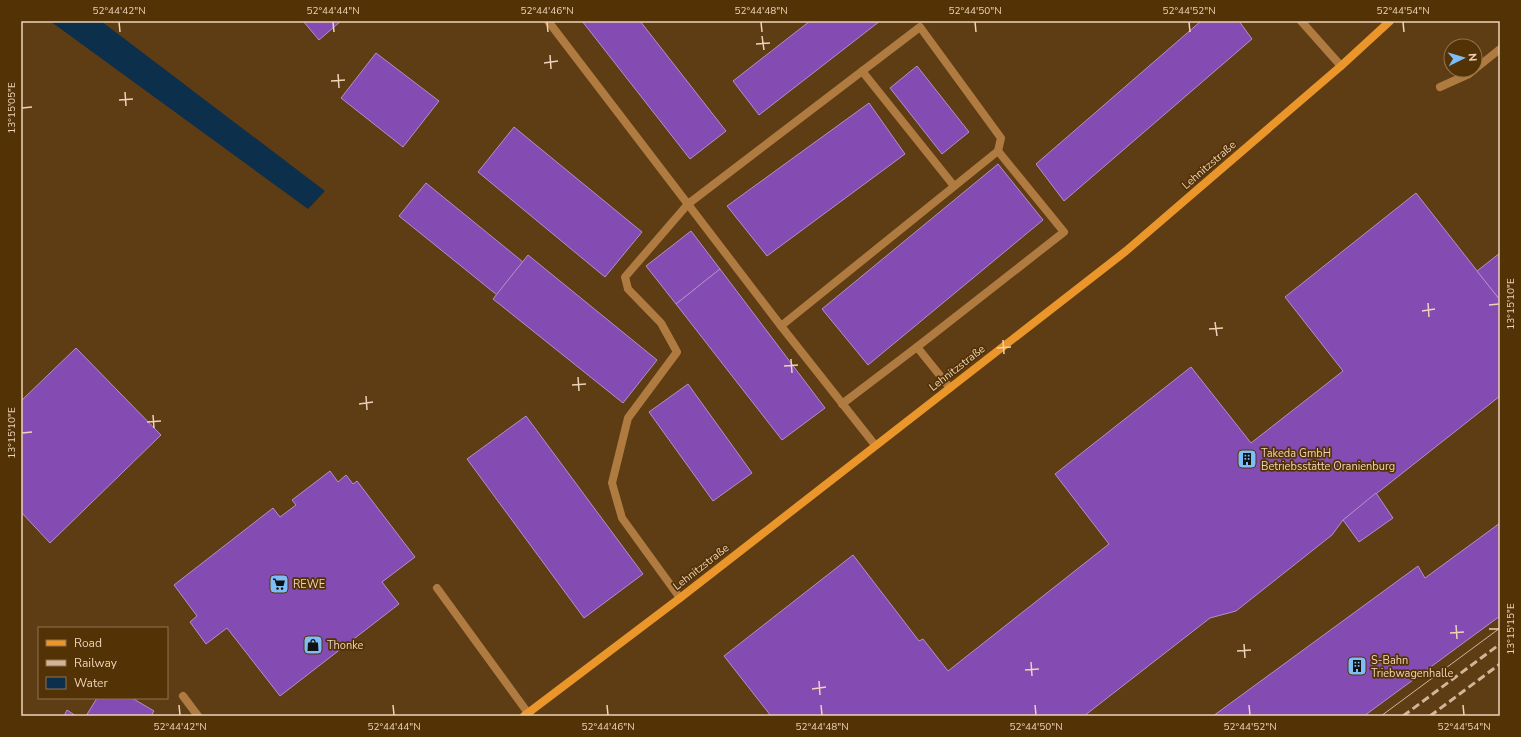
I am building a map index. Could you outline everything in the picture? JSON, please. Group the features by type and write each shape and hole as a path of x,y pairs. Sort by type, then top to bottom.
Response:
{"main road":[{"name":"Lehnitzstraße","path":"526,715 680,598 1126,251 1342,66 1390,21"}],"lane":[{"path":"548,21 781,326 875,445"},
{"path":"1301,21 1342,66"},
{"path":"680,598 622,518 612,483 628,418 677,352 661,323 628,289 625,277 688,204 920,27 1001,138 998,151 781,326"},
{"path":"1483,62 1500,48"},
{"path":"862,71 954,186"},
{"path":"1440,87 1460,78"},
{"path":"842,404 1064,232 998,151"},
{"path":"917,347 950,388"},
{"path":"437,588 526,715"},
{"path":"183,696 198,716"}],"water":[{"path":"50,21 101,21 325,191 308,209"}],"building":[{"path":"303,21 341,21 319,40"},
{"path":"582,21 640,21 726,131 690,159"},
{"path":"810,21 880,21 759,115 733,81"},
{"path":"1201,21 1239,21 1252,39 1064,201 1036,164"},
{"path":"376,53 439,101 403,147 341,98"},
{"path":"917,66 969,132 942,154 890,88"},
{"path":"869,103 905,154 767,256 727,206"},
{"path":"514,127 642,232 605,277 478,172"},
{"path":"998,164 1043,220 868,365 822,309"},
{"path":"426,183 523,262 497,295 399,216"},
{"name":"Takeda GmbH Betriebsstätte Oranienburg","path":"1416,193 1500,300 1500,396 1343,520 1332,535 1236,611 1210,618 1084,716 771,716 724,656 853,555 919,641 923,639 948,671 1109,544 1055,474 1191,367 1251,443 1343,371 1285,297"},
{"path":"691,231 720,269 676,304 646,266"},
{"path":"1500,253 1500,300 1477,271"},
{"path":"528,255 657,360 623,403 493,299"},
{"path":"720,269 825,408 782,440 676,304"},
{"path":"76,348 161,435 50,543 21,512 21,401"},
{"path":"688,384 752,473 713,501 649,412"},
{"path":"526,416 643,574 584,618 467,459"},
{"name":"REWE","path":"330,471 338,482 346,475 353,484 357,481 415,557 382,582 399,604 280,696 227,628 206,644 190,622 197,616 174,585 273,508 280,517 296,505 292,500"},
{"path":"1376,493 1393,518 1359,542 1343,520"},
{"name":"S-Bahn Triebwagenhalle","path":"1500,523 1500,616 1364,716 1213,716 1418,566 1425,578"},
{"path":"96,699 134,699 154,711 151,716 86,716"},
{"path":"67,710 76,716 64,716"}],"tram line":[{"path":"1381,716 1500,628"}],"railway":[{"path":"1403,716 1500,644"},
{"path":"1430,716 1500,664"}],"place":[{"name":"Takeda GmbH Betriebsstätte Oranienburg","path":"1247,459"},
{"name":"REWE","path":"279,584"},
{"name":"Thonke","path":"313,645"},
{"name":"S-Bahn Triebwagenhalle","path":"1357,666"}]}
